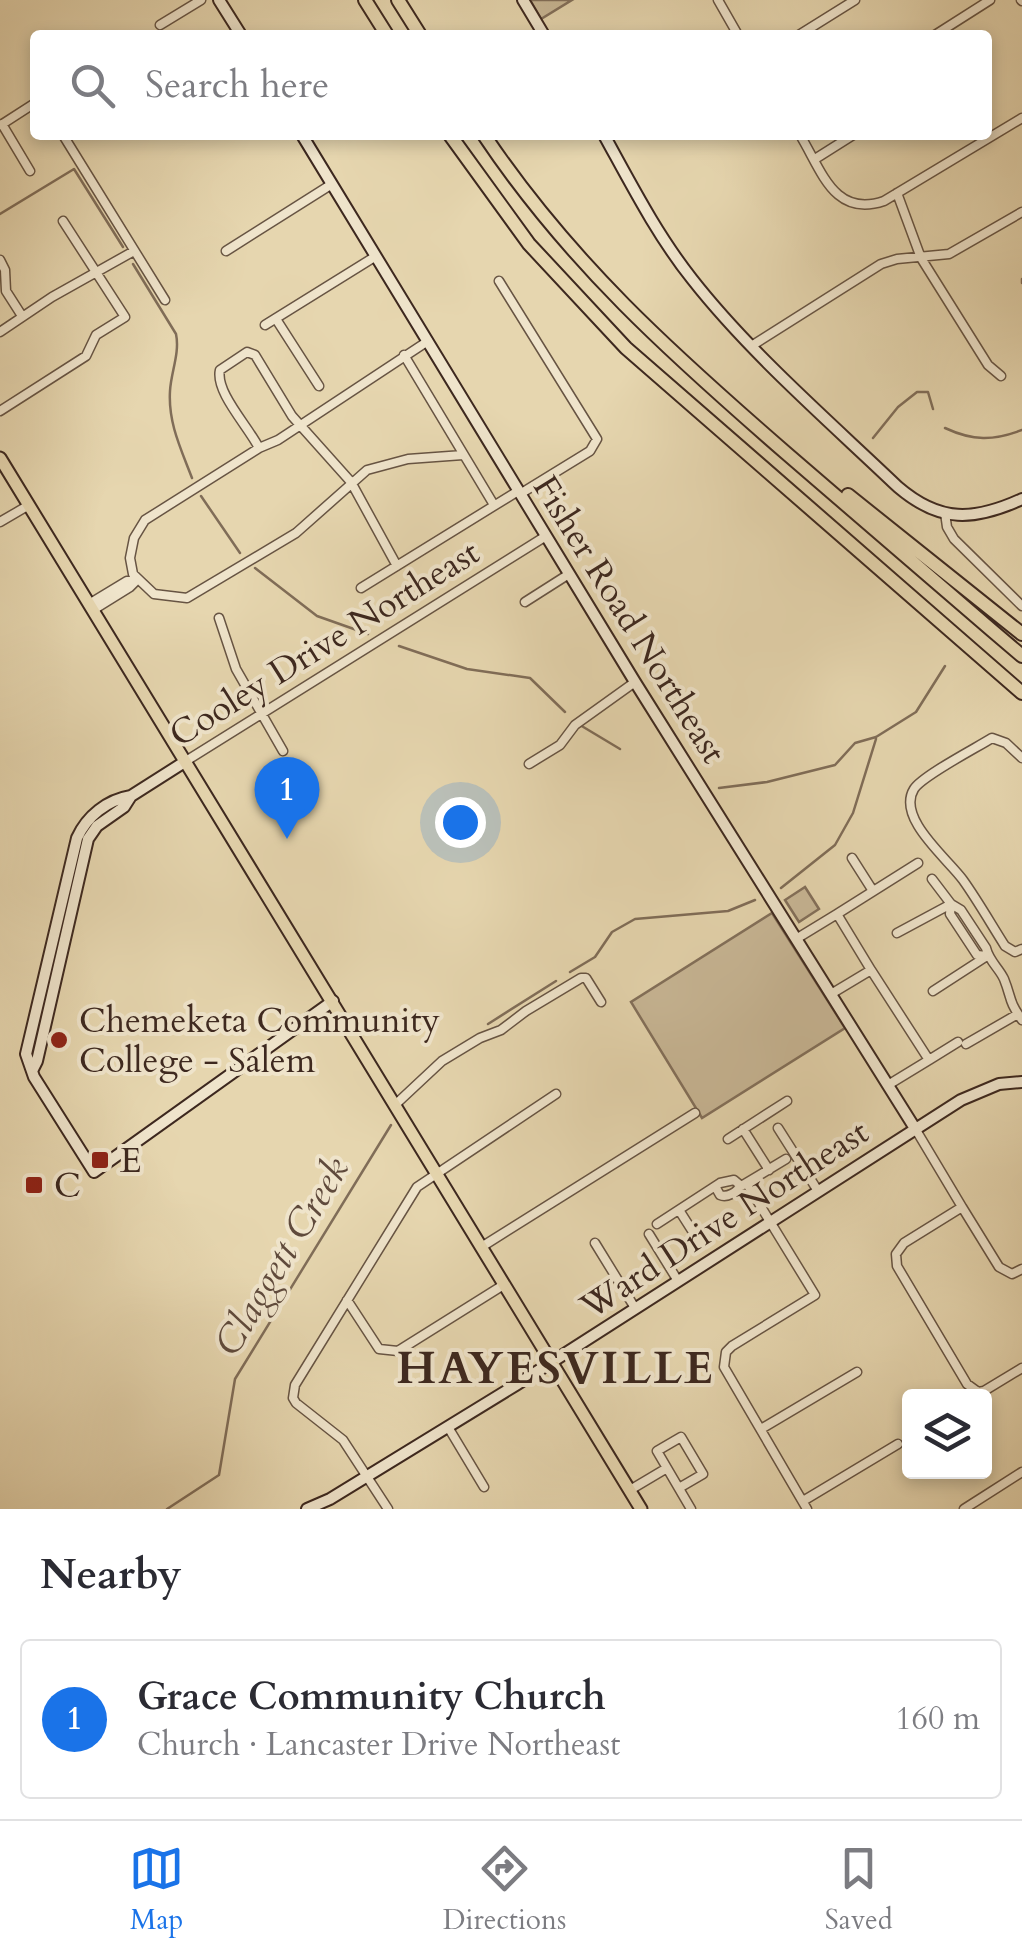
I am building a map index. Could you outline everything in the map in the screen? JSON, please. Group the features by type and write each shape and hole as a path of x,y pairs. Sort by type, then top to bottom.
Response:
{"highway":[{"path":"365,0 384,30"},
{"path":"398,0 417,30"},
{"path":"454,140 529,244 626,348 1022,694"},
{"path":"488,140 570,250 624,307 691,370 1022,656"},
{"path":"691,370 752,414 1022,634"}],"main road":[{"path":"0,458 641,1509"}],"street":[{"path":"160,25 201,0"},
{"path":"219,0 238,30"},
{"path":"523,0 541,30"},
{"path":"718,0 735,30"},
{"path":"807,30 855,0"},
{"path":"943,30 990,0"},
{"path":"30,106 1,125 30,171"},
{"path":"992,136 1022,118"},
{"path":"66,140 165,300"},
{"name":"Fisher Road Northeast","path":"305,140 635,682 916,1130"},
{"path":"607,140 670,249 700,289 898,488 920,504 945,514 978,515 1022,499"},
{"path":"803,140 835,193 853,206 872,205 897,193 985,140"},
{"path":"815,159 845,140"},
{"path":"226,251 332,184"},
{"path":"897,193 921,258 988,364 1001,376"},
{"path":"753,345 881,264 957,251 1022,212"},
{"path":"0,411 86,356 96,334 125,317 63,221"},
{"path":"0,332 134,251"},
{"path":"265,325 376,256"},
{"path":"0,260 5,270 6,291 22,316"},
{"path":"361,588 590,451 597,439 500,281"},
{"path":"276,318 319,386"},
{"path":"428,341 145,520 136,532 131,552 136,580 163,597 180,599 197,594 296,533 367,470 390,462 463,454"},
{"path":"259,448 248,426 227,400 218,374 247,352 255,355 300,424 351,482 397,566"},
{"path":"404,355 494,505"},
{"path":"0,522 29,504"},
{"path":"945,514 946,527 954,539 1022,606"},
{"name":"Cooley Drive Northeast","path":"332,1001 94,1172 32,1071 26,1054 77,838 91,816 118,798 131,796 546,536"},
{"path":"524,602 569,574"},
{"path":"91,607 128,581 136,580"},
{"path":"219,618 236,669 283,751"},
{"path":"529,764 560,744 579,722 635,682"},
{"path":"1022,758 1006,743 992,738 919,783 910,800 911,812 930,843 961,878 1005,946 1015,952 1022,949"},
{"path":"852,858 874,891"},
{"path":"796,939 918,863"},
{"path":"888,1085 928,1060 1020,1017 1010,1004 1002,977 987,956 976,955 950,914 951,904 932,878"},
{"path":"897,934 951,904"},
{"path":"837,914 928,1060"},
{"path":"933,991 987,956"},
{"path":"831,994 871,970"},
{"path":"396,1104 442,1061 501,1030 526,1010 581,978 586,978 600,1002"},
{"name":"Ward Drive Northeast","path":"307,1509 368,1476 980,1091 1022,1082"},
{"path":"388,1509 343,1440 296,1404 295,1386 418,1187 556,1094"},
{"path":"728,1138 787,1101"},
{"path":"483,1246 695,1112"},
{"path":"778,1128 818,1191"},
{"path":"744,1129 770,1170"},
{"path":"916,1130 999,1267 1012,1274 1022,1269"},
{"path":"657,1224 716,1188 720,1195 727,1196 786,1159"},
{"path":"743,1185 771,1222 815,1295 732,1346 723,1360 805,1505 898,1444"},
{"path":"962,1207 899,1247 896,1266 972,1388 984,1391 1022,1368"},
{"path":"679,1210 700,1243"},
{"path":"649,1234 678,1281"},
{"path":"595,1243 636,1308"},
{"path":"348,1300 375,1344 385,1352 398,1351 506,1284"},
{"path":"761,1429 857,1372"},
{"path":"448,1426 484,1487"},
{"path":"679,1488 703,1474 681,1438 657,1451 691,1509"},
{"path":"630,1490 667,1468"},
{"path":"964,1509 1022,1472"}],"shaded area":[{"path":"530,0 572,0 541,19"},
{"path":"805,887 819,909 799,922 785,900"},
{"path":"772,913 845,1028 702,1118 631,1002"}],"waterway":[{"name":"Claggett Creek","path":"0,214 74,169 123,247"},
{"name":"Claggett Creek","path":"133,264 176,334 171,414 192,478"},
{"name":"Claggett Creek","path":"873,438 898,407 917,392 928,392 933,409"},
{"name":"Claggett Creek","path":"945,428 983,438 1022,430"},
{"name":"Claggett Creek","path":"201,496 240,553"},
{"name":"Claggett Creek","path":"255,568 317,616 368,634"},
{"name":"Claggett Creek","path":"399,646 467,669 530,678 565,712"},
{"name":"Claggett Creek","path":"719,788 767,782 835,765 855,743 876,737 916,712 945,666"},
{"name":"Claggett Creek","path":"580,725 620,749"},
{"name":"Claggett Creek","path":"781,888 835,845 853,813 876,739"},
{"name":"Claggett Creek","path":"570,972 595,957 612,932 635,919 728,911 755,900"},
{"name":"Claggett Creek","path":"488,1024 556,981"},
{"name":"Claggett Creek","path":"167,1509 219,1475 235,1379 391,1125"}],"place":[{"name":"Grace Community Church","path":"287,839"},
{"name":"Chemeketa Community College - Salem","path":"59,1040"},
{"name":"E","path":"100,1160"},
{"name":"C","path":"34,1185"}],"district":[{"name":"HAYESVILLE","path":"556,1367"}]}
